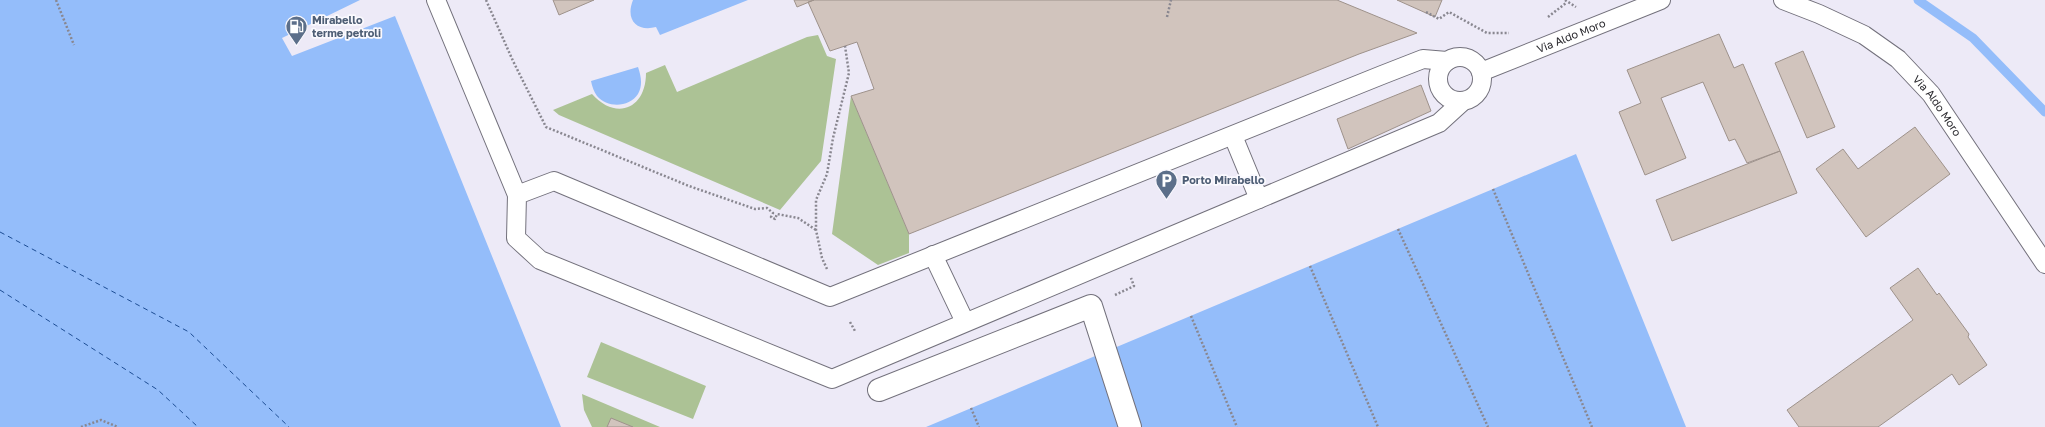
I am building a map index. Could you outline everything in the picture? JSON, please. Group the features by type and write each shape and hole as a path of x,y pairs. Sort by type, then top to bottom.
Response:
{"street":[{"path":"879,390 1091,306 1130,427"}],"lane":[{"path":"436,0 517,195 516,238 540,260 832,379 1439,123 1462,102 1475,96 1480,91 1482,84 1481,72 1475,63 1469,59 1461,57 1447,61 1423,59 830,297 554,181 517,195"},
{"name":"Via Aldo Moro","path":"1481,72 1661,0"},
{"name":"Via Aldo Moro","path":"1783,0 1819,14 1864,35 1898,59 1931,94 2045,264"},
{"path":"1447,61 1438,74 1439,88 1449,99 1462,102"},
{"path":"1233,136 1259,199"},
{"path":"933,255 965,322"}],"path":[{"path":"56,0 74,45"},
{"path":"486,0 513,61 546,127 689,186 755,209 767,208 773,213 771,217 776,219 777,214 798,218 816,230"},
{"path":"1167,17 1171,0"},
{"path":"1545,18 1566,2"},
{"path":"1426,12 1439,19 1449,12 1487,33 1513,34"},
{"path":"828,270 822,258 816,230 816,200 827,174 832,138 849,73 844,46"},
{"path":"1493,189 1592,427"},
{"path":"1398,229 1488,427"},
{"path":"1310,266 1378,427"},
{"path":"1191,316 1237,427"},
{"path":"850,322 855,331"},
{"path":"971,408 979,427"},
{"path":"81,427 101,420 118,427"}],"green space":[{"path":"818,35 827,56 836,59 821,161 780,210 559,115 553,110 592,94 601,102 611,107 620,109 628,107 635,103 641,95 645,85 646,73 665,65 677,92 807,37"},
{"path":"851,96 909,234 909,253 878,265 832,234"},
{"path":"601,342 706,386 693,419 587,377"},
{"path":"582,394 660,427 592,427 584,410"}],"water":[{"path":"0,0 360,0 282,38 292,56 395,16 561,427 0,427"},
{"path":"633,0 748,0 660,35 656,27 643,28 634,23 631,13"},
{"path":"638,67 641,77 641,84 640,91 634,99 618,105 606,103 597,96 591,81"},
{"path":"1576,154 1686,427 926,427 1493,189"}],"building":[{"path":"553,0 594,0 559,15"},
{"path":"794,0 814,0 797,7"},
{"path":"814,0 1337,0 1417,33 1359,54 909,234 851,96 874,89 857,42 830,51 808,2"},
{"path":"1397,0 1442,0 1435,17"},
{"path":"1719,34 1734,68 1743,64 1780,151 1747,163 1735,139 1729,141 1703,82 1661,98 1686,158 1645,175 1619,112 1641,103 1627,70"},
{"path":"1803,51 1835,127 1807,138 1775,63"},
{"path":"1421,85 1431,111 1348,149 1337,119"},
{"path":"1915,127 1950,174 1866,237 1816,169 1843,149 1858,169"},
{"path":"1780,151 1797,193 1672,241 1656,200"},
{"path":"1918,268 1937,295 1939,293 1969,334 1968,337 1987,365 1959,385 1952,374 1878,427 1799,427 1787,410 1913,320 1890,288"},
{"path":"611,418 633,427 607,427"}],"waterway":[{"path":"1918,0 1973,38 2045,112"}],"ferry route":[{"path":"0,232 189,332 289,427"},
{"path":"0,290 158,390 198,427"}],"place":[{"name":"Mirabello terme petroli","path":"296,46"},
{"name":"Porto Mirabello","path":"1166,200"}]}
